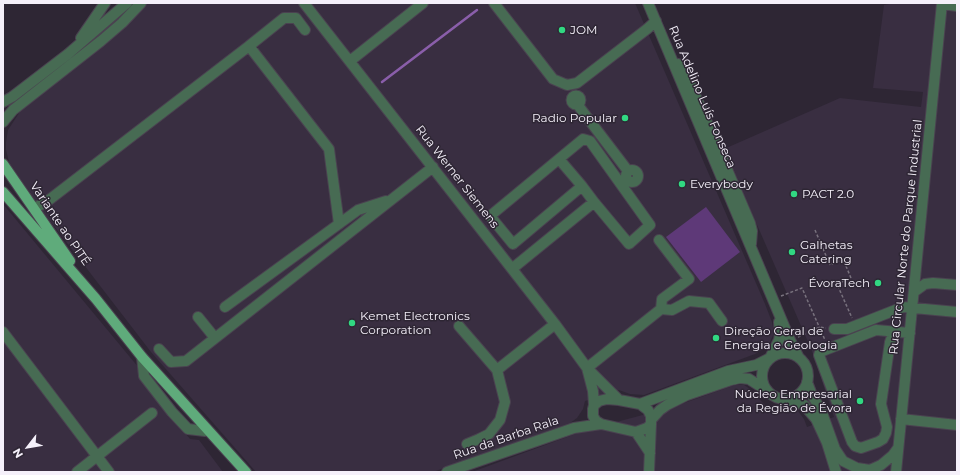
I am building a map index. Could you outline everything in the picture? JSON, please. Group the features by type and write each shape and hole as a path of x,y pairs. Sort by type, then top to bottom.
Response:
{"main road":[{"name":"Variante ao PITÉ","path":"3,164 96,299"},
{"name":"Variante ao PITÉ","path":"3,192 96,299 142,357 246,472"},
{"path":"15,205 25,208 34,208"},
{"name":"Variante ao PITÉ","path":"176,395 237,472"}],"street":[{"path":"68,54 105,3"},
{"path":"3,102 12,97 68,54 127,3"},
{"path":"3,122 13,110 122,23 141,3"},
{"name":"Rua Werner Siemens","path":"304,3 432,168 513,268 587,368 619,400"},
{"path":"350,61 423,3"},
{"path":"494,3 553,79 566,84 577,83 656,21"},
{"name":"Rua Adelino Luís Fonseca","path":"648,3 778,312 790,340 800,358"},
{"path":"942,4 957,6"},
{"name":"Rua Circular Norte do Parque Industrial","path":"896,472 942,4"},
{"path":"34,208 45,203 284,18 296,18 305,30"},
{"path":"249,46 329,149 339,224"},
{"path":"577,104 628,171"},
{"path":"559,160 582,186 629,244 650,225 590,141 583,139 490,216 513,244 582,186"},
{"path":"159,349 171,362 186,361 432,168"},
{"path":"225,307 358,210 394,198"},
{"path":"513,268 594,202"},
{"path":"659,240 689,279 662,300 661,309"},
{"path":"914,292 925,284 932,283 957,285"},
{"path":"587,368 661,309 672,310 689,301 709,303 722,321"},
{"path":"834,329 843,330 898,308 957,312"},
{"name":"Rua Adelino Luís Fonseca","path":"770,358 779,340 780,334 778,312"},
{"path":"198,318 215,338"},
{"path":"497,370 555,324"},
{"path":"459,326 497,370 505,402 500,420 490,434 467,444"},
{"path":"894,332 890,342 881,404 887,427 886,434 883,439 878,442 861,448 855,446 852,442 819,355 820,352 876,330 910,333"},
{"path":"3,332 109,472"},
{"path":"640,404 728,371 756,365 777,354 792,354 800,358 805,364 808,372 807,382 812,395 821,410 835,450 843,461 857,468 870,470 881,465 893,455 898,448"},
{"path":"142,357 144,376 172,412 188,429 205,431"},
{"path":"768,391 763,384 762,375 770,358"},
{"name":"Rua Werner Siemens","path":"587,368 593,391 593,416"},
{"path":"593,416 596,421 601,424 636,432 647,428 660,410 667,405 688,395 731,380 740,378 749,379 756,382 774,396 804,405 816,419 836,472"},
{"path":"786,399 794,398 800,393 807,382"},
{"path":"594,405 598,401 607,399 619,400 640,404 648,410 651,422 649,472"},
{"path":"77,472 152,414"},
{"name":"Rua da Barba Rala","path":"574,428 593,416"},
{"path":"901,419 957,425"},
{"name":"Rua da Barba Rala","path":"447,472 498,456 574,428 601,424"},
{"path":"636,432 650,453"}],"path":[{"path":"814,230 830,265 843,259 851,278 837,284 856,325"},
{"path":"773,300 802,288 825,338"},
{"path":"790,340 820,327 834,329"}],"shaded area":[{"path":"147,3 635,3 765,304 772,322 774,333 770,342 762,350 755,354 644,395 630,394 619,390 585,401 583,409 577,418 570,423 433,472 256,472 151,352 44,213 9,162 6,150 8,130 23,107 141,10"},
{"path":"894,3 957,3 957,472 472,472 586,430 673,407 735,385 744,385 750,389 765,405 775,409 795,409 804,419 807,427 834,417 812,351 724,149 840,98 921,107 923,92 873,88 884,5"},
{"path":"3,204 139,368 139,374 190,439 199,440 223,472 3,472"},
{"path":"706,207 740,252 701,282 666,237"}],"waterway":[{"path":"382,82 477,10"}],"place":[{"name":"JOM","path":"562,30"},
{"name":"Radio Popular","path":"625,118"},
{"name":"Everybody","path":"682,184"},
{"name":"PACT 2.0","path":"794,194"},
{"name":"Galhetas Catering","path":"792,252"},
{"name":"ÉvoraTech","path":"878,283"},
{"name":"Kemet Electronics Corporation","path":"352,323"},
{"name":"Direção Geral de Energia e Geologia","path":"716,338"},
{"name":"Núcleo Empresarial da Região de Évora","path":"860,401"}]}
